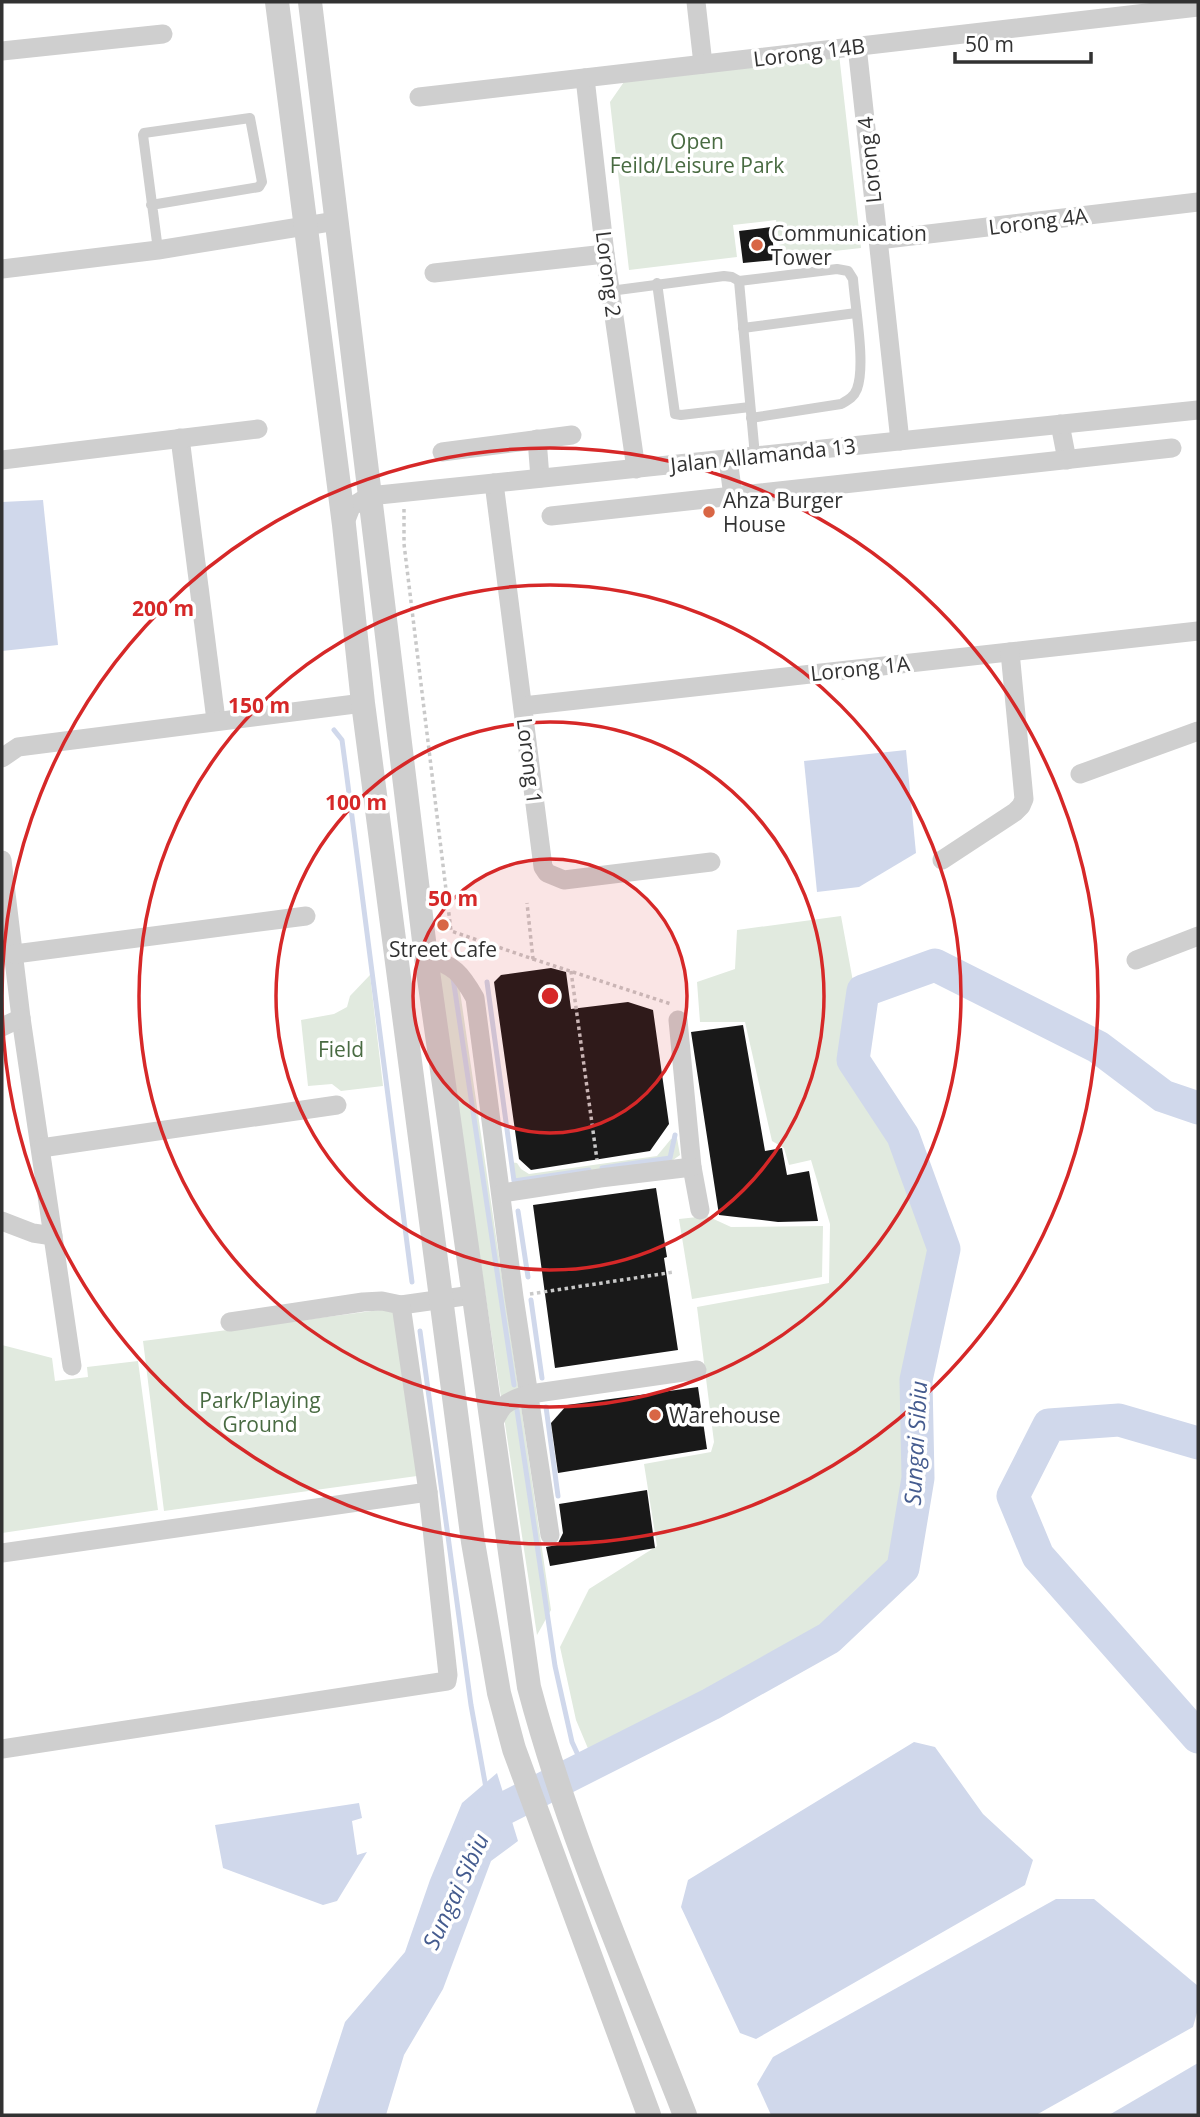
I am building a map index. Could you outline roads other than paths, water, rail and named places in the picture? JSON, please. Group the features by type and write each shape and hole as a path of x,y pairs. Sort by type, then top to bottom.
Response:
{"street":[{"path":"277,2 344,525 363,703 473,1542 499,1693 514,1749 649,2115"},
{"path":"310,2 426,957 529,1687 543,1740 602,1904 685,2115"},
{"path":"696,2 703,64"},
{"name":"Lorong 14B","path":"419,97 1198,7"},
{"path":"2,51 163,34"},
{"name":"Lorong 4","path":"857,47 900,441"},
{"name":"Lorong 2","path":"585,78 610,290 636,469"},
{"name":"Lorong 4A","path":"878,240 1198,202"},
{"path":"2,269 158,250 336,221"},
{"path":"434,273 606,254"},
{"name":"Jalan Allamanda 13","path":"369,496 1198,410"},
{"path":"1060,424 1067,460"},
{"path":"2,460 258,429"},
{"path":"442,452 572,435"},
{"path":"180,438 216,720"},
{"path":"537,439 540,478"},
{"path":"551,516 1172,448"},
{"path":"728,459 733,496"},
{"name":"Lorong 1","path":"494,483 543,867 547,873 564,880 711,862"},
{"path":"344,525 351,507 369,496"},
{"name":"Lorong 1A","path":"523,706 1198,631"},
{"path":"942,860 1007,818 1021,806 1024,799 1010,652"},
{"path":"2,758 18,747 363,703"},
{"path":"1080,774 1198,732"},
{"path":"2,860 21,1018 72,1366"},
{"path":"15,954 306,916"},
{"path":"1136,960 1198,936"},
{"path":"426,957 441,961 459,972 475,998 514,1297 550,1535"},
{"path":"677,1013 692,1167 700,1210"},
{"path":"2,1027 21,1018"},
{"path":"41,1148 337,1105"},
{"path":"502,1194 692,1167"},
{"path":"2,1221 33,1233 53,1236"},
{"path":"230,1322 363,1302 382,1301 401,1305 472,1295"},
{"path":"2,1748 441,1684 446,1681 448,1675 428,1492 401,1305"},
{"path":"491,1430 502,1406 510,1399 697,1370"},
{"path":"2,1553 428,1492"}],"lane":[{"path":"151,205 259,187 262,182 250,117 144,133 151,205 158,250"},
{"path":"610,290 724,275 739,281 837,269 848,271 853,279 861,373 856,391 850,399 841,404 750,413 675,414 657,284"},
{"path":"739,281 755,456"},
{"path":"743,328 856,313"}],"water":[{"path":"43,500 58,645 2,651 2,502"},
{"path":"906,750 916,853 859,887 817,892 804,761"},
{"path":"914,1742 935,1747 983,1814 1033,1860 1025,1885 756,2039 740,2033 681,1907 688,1880"},
{"path":"497,1773 518,1841 491,1861 443,1989 404,2055 386,2115 315,2115 345,2022 405,1952 430,1880 462,1803"},
{"path":"359,1803 362,1818 352,1821 357,1855 367,1852 337,1901 323,1905 223,1868 215,1825"},
{"path":"1056,1899 1094,1899 1198,1986 1198,2009 1193,2027 1036,2115 771,2115 757,2084 773,2057"},
{"path":"1198,2063 1198,2115 1109,2115"}],"waterway":[{"path":"334,730 342,740 412,1282"},
{"name":"Sungai Sibiu","path":"479,1839 489,1816 711,1704 829,1638 903,1568 918,1478 916,1380 944,1249 903,1136 853,1060 863,991 935,965 1098,1047 1163,1096 1198,1108"},
{"path":"453,978 514,1385"},
{"path":"487,982 514,1181 589,1170"},
{"path":"602,1168 670,1158 675,1135"},
{"path":"518,1211 528,1277"},
{"path":"531,1300 542,1378"},
{"path":"420,1331 471,1705 486,1788"},
{"path":"546,1407 558,1496"},
{"path":"517,1410 555,1666 572,1742 584,1768"},
{"name":"Sungai Sibiu","path":"1198,1443 1119,1420 1049,1425 1013,1496 1038,1556 1198,1737"}],"place":[{"name":"Communication Tower","path":"757,245"},
{"name":"Ahza Burger House","path":"709,512"},
{"name":"Street Cafe","path":"443,925"},
{"name":"Warehouse","path":"655,1415"}],"park label":[{"name":"Open Feild/Leisure Park","path":"697,153"},
{"name":"Field","path":"341,1049"},
{"name":"Park/Playing Ground","path":"260,1412"}]}
